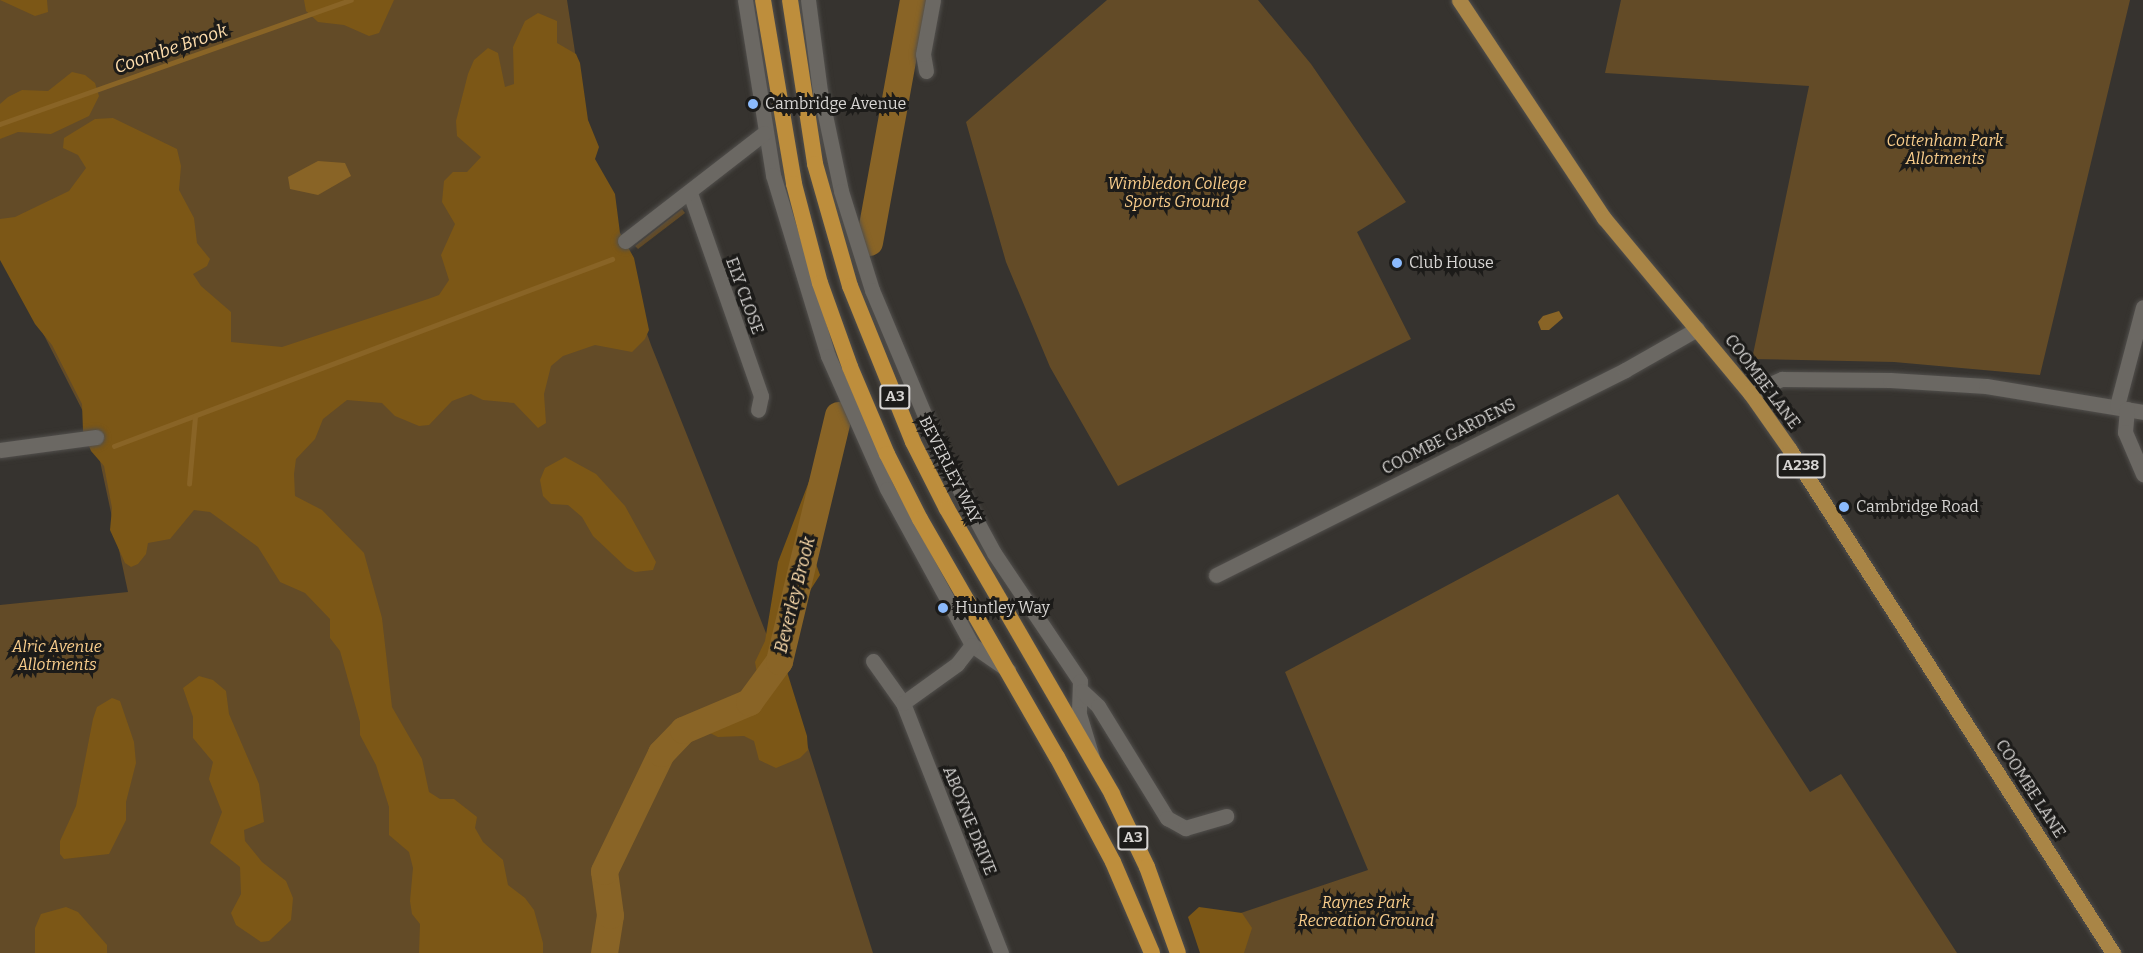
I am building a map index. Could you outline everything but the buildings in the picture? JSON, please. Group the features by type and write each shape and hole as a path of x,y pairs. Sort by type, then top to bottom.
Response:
{"highway":[{"name":"A3","path":"763,0 794,184 820,282 850,367 887,454 920,519 1008,670 1113,862 1152,953"},
{"name":"BEVERLEY WAY","path":"790,0 815,164 850,286 913,442 947,509 1092,759 1147,867 1178,953"}],"main road":[{"name":"COOMBE LANE","path":"1459,0 1604,218 1750,393 2113,953"}],"street":[{"path":"745,0 764,133 787,227 832,366 886,489 972,645 1008,670"},
{"name":"BEVERLEY WAY","path":"808,0 820,91 844,202 872,290 915,399 994,553 1082,691 1098,706 1167,818 1185,828 1226,816"},
{"path":"926,71 923,54 933,0"},
{"path":"626,242 764,133"},
{"name":"ELY CLOSE","path":"690,193 761,396 758,410"},
{"path":"2143,307 2122,407 2125,432 2143,474"},
{"name":"COOMBE GARDENS","path":"1216,575 1625,370 1697,329"},
{"path":"1750,393 1782,379 1890,380 1986,386 2143,412"},
{"path":"0,450 96,437"},
{"path":"903,703 957,664 972,645"},
{"name":"ABOYNE DRIVE","path":"873,661 903,703 1001,953"},
{"name":"BEVERLEY WAY","path":"1082,691 1079,714 1092,759"}],"green space":[{"name":"Alric Avenue Allotments","path":"0,0 567,0 591,156 621,260 651,345 794,703 873,953 0,953 0,605 128,592 94,433 0,249"},
{"name":"Wimbledon College Sports Ground","path":"1107,0 1258,0 1311,64 1406,202 1357,232 1411,339 1118,486 1050,367 1006,262 966,122"},
{"name":"Cottenham Park Allotments","path":"1621,0 2130,0 2040,375 1894,362 1752,359 1809,86 1605,73"},
{"path":"682,209 685,213 638,249 635,246"},
{"name":"Raynes Park Recreation Ground","path":"1618,494 1810,792 1841,774 1957,953 1228,953 1220,920 1368,870 1285,672"}],"shaded area":[{"path":"0,0 47,0 48,12 35,16"},
{"path":"304,0 394,0 379,33 369,36 344,25 318,22 306,11"},
{"path":"538,13 557,21 557,43 576,54 580,63 588,120 599,147 595,159 615,194 620,233 634,258 649,330 645,339 632,352 595,345 563,356 551,366 544,394 546,423 538,428 514,403 483,400 471,394 452,401 429,425 419,426 395,416 382,403 347,400 323,419 315,439 296,459 294,474 295,496 322,510 364,553 382,618 392,707 422,759 429,792 440,799 454,799 477,817 475,828 483,842 503,860 508,885 525,898 534,910 543,943 543,953 419,953 420,924 412,914 410,901 413,868 409,852 389,835 389,807 376,765 360,735 360,722 340,651 330,638 330,619 305,593 280,582 258,547 210,512 194,510 170,539 148,543 146,554 138,564 131,567 125,563 110,530 112,508 104,466 91,451 83,431 82,404 52,345 35,324 0,260 0,219 15,217 69,191 86,168 78,155 63,148 64,138 95,119 113,118 177,149 181,166 179,190 194,218 197,243 210,259 207,266 193,274 201,286 231,312 231,342 282,347 439,295 449,280 441,255 455,224 442,202 444,181 453,172 467,172 481,157 457,136 456,121 468,74 474,60 488,48 498,53 505,87 514,84 513,47 525,21"},
{"path":"72,72 85,75 95,83 99,96 89,116 51,134 18,132 0,139 0,104 22,90 48,91"},
{"path":"318,161 345,163 351,176 318,195 290,189 288,177"},
{"path":"1559,311 1563,318 1549,330 1541,330 1538,322 1543,316"},
{"path":"835,414 840,425 811,550 820,575 802,603 795,623 796,647 784,662 807,736 808,750 800,758 776,768 759,760 754,741 744,736 718,737 710,733 704,722 713,711 739,699 758,679 755,662 765,641 778,562"},
{"path":"565,457 596,474 625,506 656,562 653,570 635,572 627,568 593,536 582,517 568,505 551,504 543,496 540,480 545,468"},
{"path":"199,676 213,680 226,691 229,714 259,784 264,822 244,830 245,841 262,862 286,881 293,898 291,920 269,941 261,942 236,925 231,913 241,894 240,867 210,843 222,812 209,779 213,762 193,738 193,717 183,688"},
{"path":"112,698 120,701 134,742 136,763 126,802 126,820 109,854 64,859 60,854 60,841 76,806 93,719 97,707"},
{"path":"66,907 78,912 107,945 107,953 35,953 35,928 41,914"},
{"path":"1199,907 1242,913 1252,928 1244,953 1200,953 1188,917"}],"waterway":[{"name":"Coombe Brook","path":"0,124 351,0"},
{"name":"Beverley Brook","path":"869,242 913,0"},
{"path":"114,446 612,259"},
{"name":"Beverley Brook","path":"604,953 610,915 604,871 661,753 683,730 749,702 779,661 838,415"},
{"path":"189,484 195,417"}],"place":[{"name":"Cambridge Avenue","path":"753,104"},
{"name":"Club House","path":"1397,263"},
{"name":"Cambridge Road","path":"1844,507"},
{"name":"Huntley Way","path":"943,608"}]}
